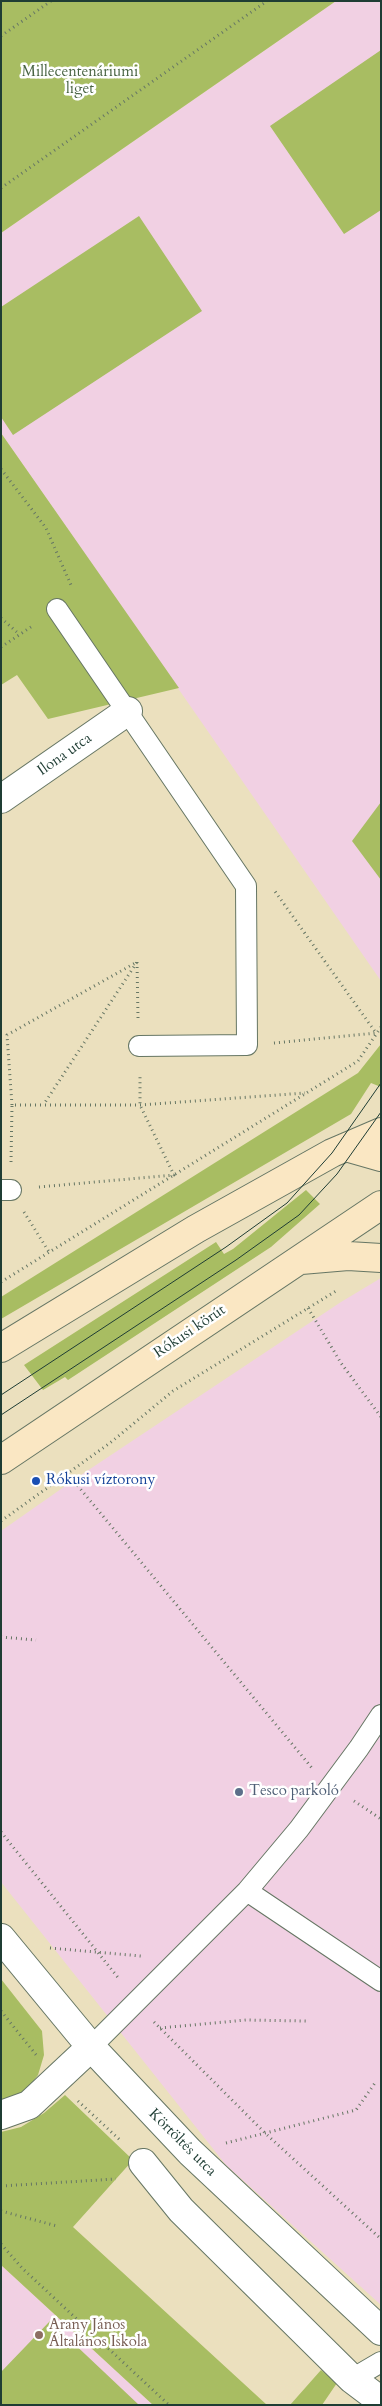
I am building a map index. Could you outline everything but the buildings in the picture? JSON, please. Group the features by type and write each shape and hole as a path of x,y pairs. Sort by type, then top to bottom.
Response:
{"main road":[{"path":"1,1348 196,1228 346,1147 381,1132"},
{"path":"346,1147 381,1157"},
{"name":"Rókusi körút","path":"1,1460 381,1205"},
{"path":"297,1261 348,1256 381,1258"}],"street":[{"name":"Ilona utca","path":"1,799 128,710"},
{"name":"Körtöltés utca","path":"5,1942 90,2047 190,2152 381,2331"},
{"path":"1,2115 29,2105 90,2047"},
{"path":"147,2168 181,2210 352,2379 381,2401"}],"lane":[{"path":"57,609 128,710 246,886 247,1045 139,1046"},
{"path":"90,2047 247,1892 299,1829 381,1715"},
{"path":"247,1892 381,1980"},
{"path":"352,2379 381,2362"}],"path":[{"path":"1,36 51,1"},
{"path":"1,188 267,1"},
{"path":"1,469 46,528 70,582 73,595 57,609 1,647"},
{"path":"1,618 19,634"},
{"path":"246,886 275,890 376,1033"},
{"path":"137,962 140,1105 174,1175"},
{"path":"49,1252 6,1190 12,1105 8,1035 137,962"},
{"path":"44,1105 137,962"},
{"path":"1,1282 358,1061 381,1027"},
{"path":"247,1045 376,1033"},
{"path":"12,1105 140,1105 306,1093"},
{"path":"6,1190 174,1175"},
{"path":"1,1521 110,1443 173,1391 340,1288"},
{"path":"308,1308 341,1363 381,1417"},
{"path":"68,1474 310,1766 381,1819"},
{"path":"1,1637 36,1640"},
{"path":"1,1832 95,1951 159,2028 265,2133 381,2239"},
{"path":"5,1942 179,1961"},
{"path":"1,2018 7,2018"},
{"path":"159,2028 246,2020 307,2021"},
{"path":"190,2152 356,2110 375,2083"},
{"path":"1,2186 114,2180 147,2168"},
{"path":"1,2210 57,2226"},
{"path":"1,2244 22,2268 170,2405"}],"shaded area":[{"path":"336,1 381,1 381,981 1,433 1,233"},
{"name":"Tesco parkoló","path":"381,1278 381,2305 226,2165 1,1882 1,1531 81,1475 341,1302"},
{"name":"Arany János Általános Iskola","path":"1,2265 153,2405 1,2405"}],"green space":[{"name":"Millecentenáriumi liget","path":"1,1 336,1 1,233"},
{"path":"381,50 381,210 344,234 270,126"},
{"path":"139,216 202,311 13,435 1,417 1,307"},
{"path":"1,433 179,688 48,719 17,675 1,685"},
{"path":"381,802 381,880 352,841"},
{"path":"381,1044 381,1087 371,1083 351,1114 1,1319 1,1297 358,1073"},
{"path":"306,1190 320,1204 271,1247 68,1380 65,1377 43,1390 24,1365 216,1242 224,1254 233,1249"},
{"path":"1,1979 42,2031 44,2055 38,2075 23,2094 1,2102"},
{"path":"65,2095 133,2160 73,2227 267,2405 153,2405 1,2265 1,2132 21,2127 44,2113"},
{"name":"Arany János Általános Iskola","path":"50,2321 139,2405 1,2405 1,2372"},
{"path":"321,2370 337,2383 322,2405 290,2405"}],"tram line":[{"path":"1,1395 226,1247 287,1203 332,1153 381,1083"},
{"path":"1,1415 236,1260 299,1215 337,1174 381,1112"}],"place":[{"name":"Rókusi víztorony","path":"36,1481"},
{"name":"Tesco parkoló","path":"239,1792"},
{"name":"Arany János Általános Iskola","path":"39,2335"}]}
